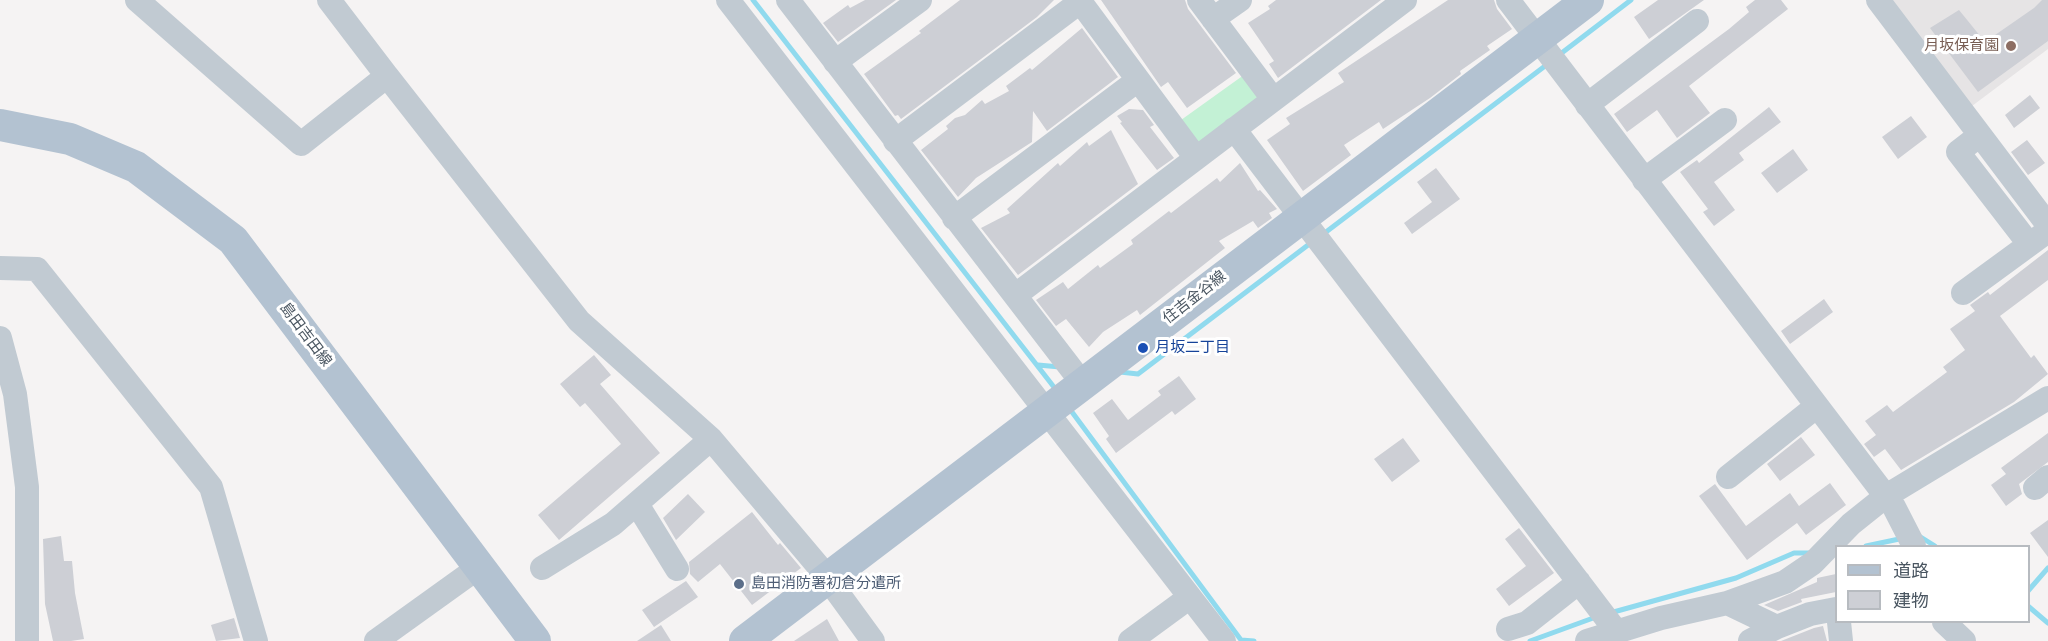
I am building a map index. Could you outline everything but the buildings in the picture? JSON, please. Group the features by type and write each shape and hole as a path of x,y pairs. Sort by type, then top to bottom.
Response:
{"main road":[{"name":"住吉金谷線","path":"745,641 1074,385 1311,232 1548,53 1588,0"},
{"name":"島田吉田線","path":"0,125 70,138 136,167 233,240 535,641"}],"street":[{"path":"137,0 300,144 387,76"},
{"path":"329,0 579,321 711,439 827,577 873,641"},
{"path":"728,0 1074,385"},
{"path":"788,0 954,218 1017,294 1074,385 1190,597 1224,641"},
{"path":"835,62 920,0"},
{"path":"1199,0 1273,99"},
{"path":"1214,20 1240,0"},
{"path":"1017,294 1405,0"},
{"path":"1508,0 1886,496 1909,537"},
{"path":"1878,0 2048,225"},
{"path":"895,141 1079,1 1196,158"},
{"path":"1587,105 1697,21"},
{"path":"954,218 1138,80"},
{"path":"1644,180 1725,120"},
{"path":"1234,129 1614,627"},
{"path":"1963,293 2038,237 1958,152 1980,135"},
{"path":"0,268 37,269 211,487 256,641"},
{"path":"0,338 7,395 27,487 27,641"},
{"path":"1587,641 1614,627 1727,603 1785,582 1813,563 1851,524 1886,496 2048,398"},
{"path":"1728,477 1816,406"},
{"path":"542,568 613,524 711,439"},
{"path":"637,504 677,569"},
{"path":"376,641 479,567"},
{"path":"1508,629 1527,623 1579,582"},
{"path":"1130,641 1190,597"},
{"path":"1727,603 1777,627"},
{"path":"1750,641 1810,614 1835,609"},
{"path":"1839,623 1841,641"},
{"path":"1946,623 1964,641"},
{"path":"1960,623 1974,641"}],"shaded area":[{"path":"1886,0 2048,0 2048,49 1968,109"}],"green space":[{"path":"1248,72 1267,98 1200,146 1181,120"}],"waterway":[{"path":"753,0 1057,391"},
{"path":"1559,55 1631,0"},
{"path":"1322,235 1549,63"},
{"path":"1120,372 1138,374 1312,242"},
{"path":"1038,365 1060,367"},
{"path":"1069,408 1241,640 1254,641"},
{"path":"1919,536 1933,545"},
{"path":"1871,545 1904,538"},
{"path":"1610,613 1736,578 1794,553 1810,553"},
{"path":"2030,589 2048,568"},
{"path":"2030,608 2048,623"},
{"path":"1530,641 1596,617"}],"place":[{"name":"月坂保育園","path":"2011,46"},
{"name":"月坂二丁目","path":"1143,348"},
{"name":"島田消防署初倉分遣所","path":"739,584"}]}
